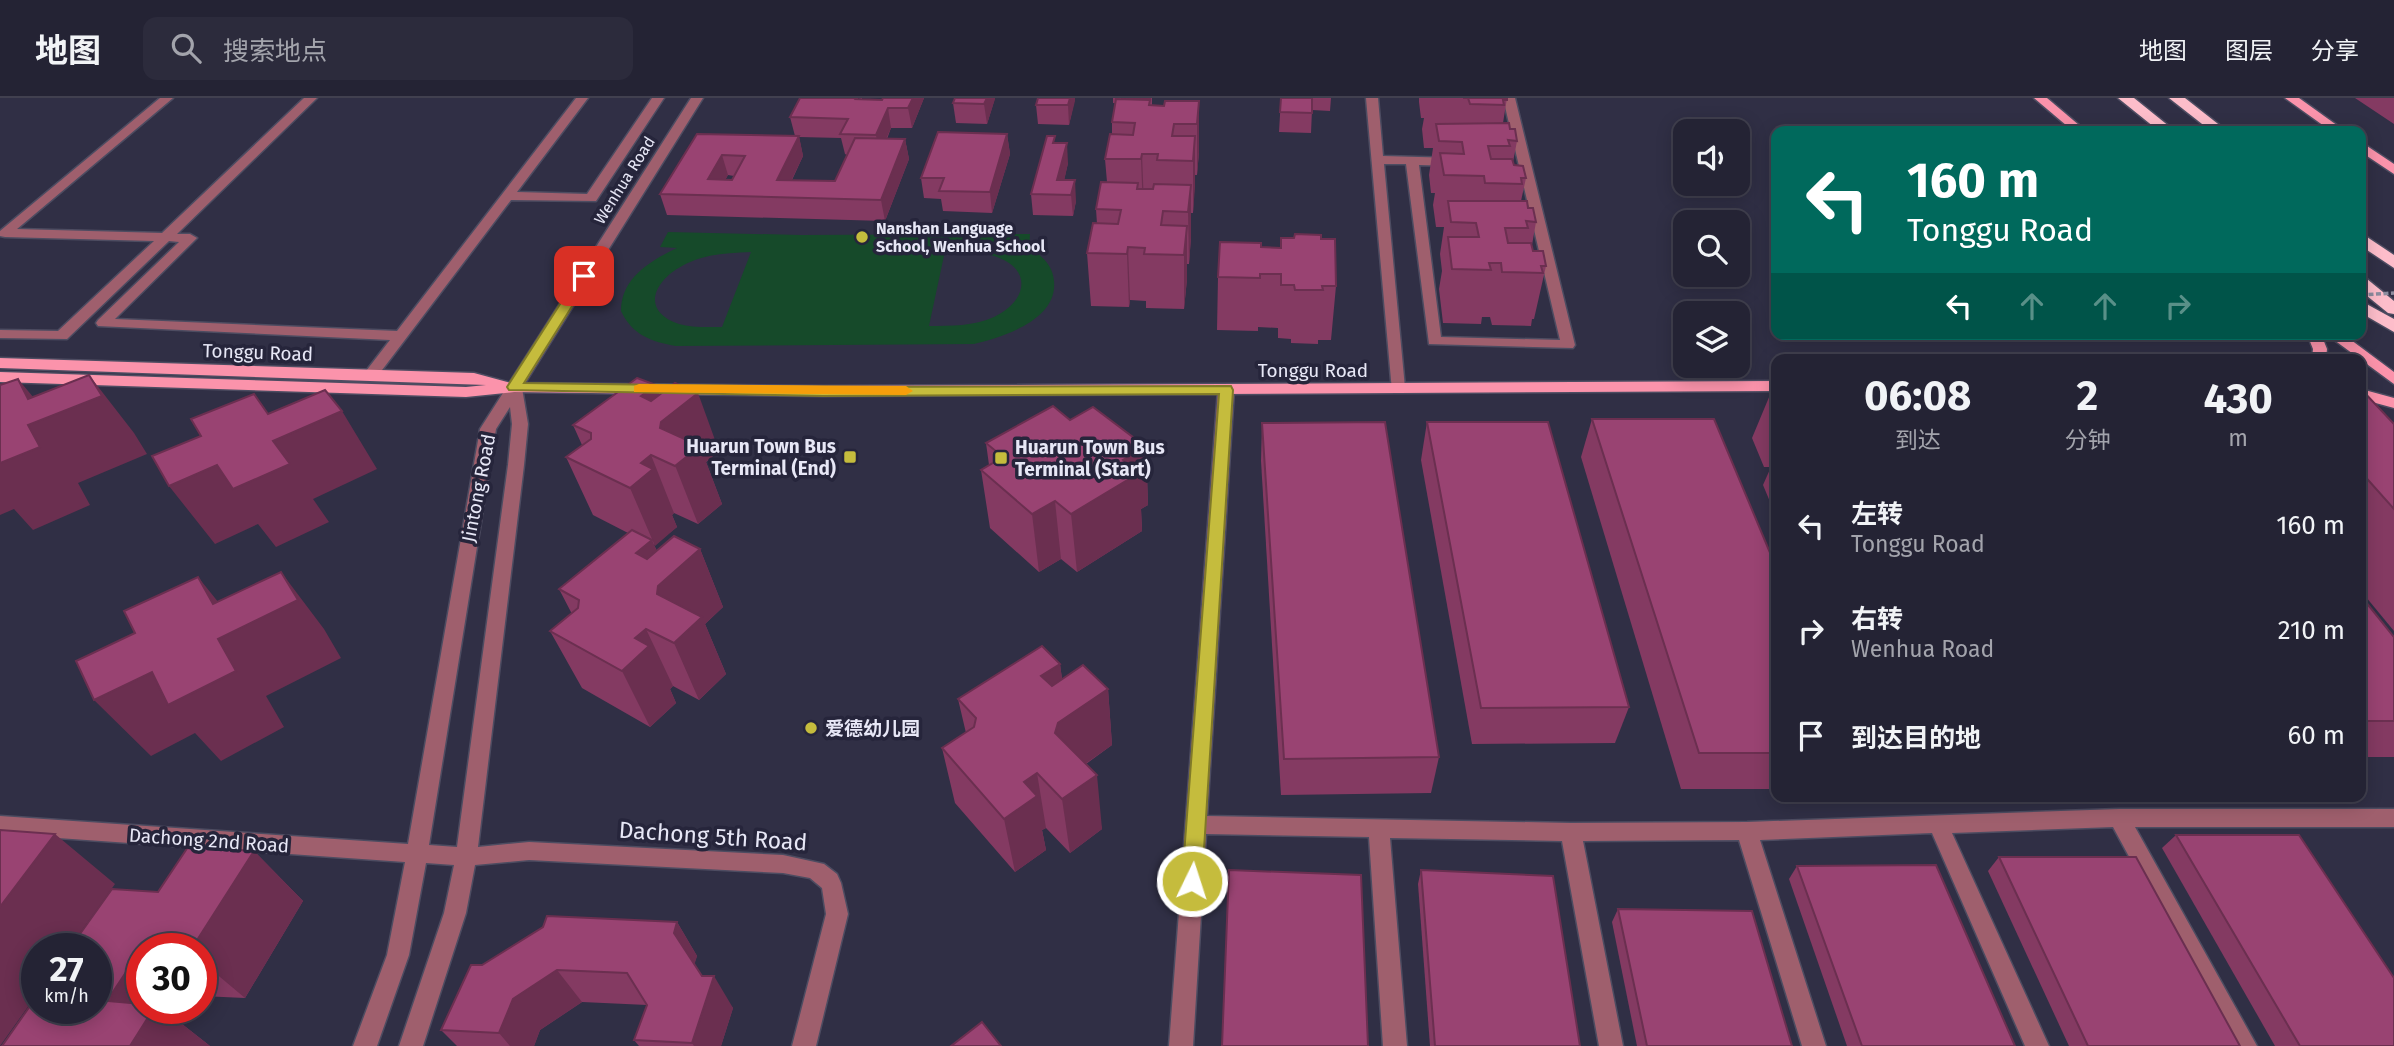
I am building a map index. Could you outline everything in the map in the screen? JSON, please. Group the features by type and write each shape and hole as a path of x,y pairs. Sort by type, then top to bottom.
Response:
{"highway":[{"path":"2125,98 2161,126"},
{"path":"2176,98 2213,126"},
{"path":"2366,241 2394,261"},
{"path":"2366,287 2394,309"},
{"path":"2366,309 2394,327"}],"main road":[{"path":"2040,98 2074,126"},
{"path":"2291,98 2332,126"},
{"path":"2366,150 2394,170"},
{"path":"2341,340 2360,354"},
{"path":"2366,358 2394,379"},
{"name":"Tonggu Road","path":"0,363 474,378 514,387"},
{"name":"Tonggu Road","path":"0,377 466,392 514,387 823,391 1771,386"},
{"path":"2366,395 2394,403"}],"street":[{"path":"167,98 5,233 190,239 103,323 400,336"},
{"path":"0,334 62,337 311,98"},
{"path":"371,375 582,98"},
{"path":"507,196 591,198 659,98"},
{"name":"Wenhua Road","path":"514,387 697,98"},
{"path":"1373,98 1397,388"},
{"path":"1412,161 1434,341 1568,345 1519,163 1510,98"},
{"path":"1378,160 1475,162"},
{"name":"Jintong Road","path":"365,1046 398,956 418,854 479,469 488,429 514,387"},
{"name":"Jintong Road","path":"411,1046 455,914 466,858 520,425 514,387"},
{"path":"1181,1046 1226,390"},
{"path":"1196,825 1571,832 1747,831 2119,818 2394,818"},
{"path":"2119,818 2245,1046"},
{"path":"1938,824 2037,1046"},
{"name":"Dachong 2nd Road","path":"0,825 418,854"},
{"path":"1379,828 1395,1046"},
{"path":"1747,831 1814,1046"},
{"path":"1571,832 1611,1046"},
{"name":"Dachong 5th Road","path":"418,854 466,858 542,852 783,864 814,869 825,874 832,883 836,896 836,914 804,1046"}],"path":[{"path":"2366,295 2394,293"}],"green space":[{"path":"668,232 801,235 1030,234 1029,248 1052,270 1053,295 1038,316 1026,325 974,344 676,346 637,332 621,311 626,289 639,272 677,248 660,247","holes":["945,251 982,253 1007,261 1020,276 1019,294 1014,302 994,317 979,322 929,326","751,252 722,327 679,324 659,312 655,296 658,288 672,272 690,262 707,257"]}],"building":[{"path":"800,98 913,98 908,108 888,108 876,135 840,134 848,119 790,117"},
{"path":"955,98 987,98 984,104 953,103"},
{"path":"1038,98 1070,98 1068,105 1036,105"},
{"path":"1122,98 1150,98 1122,100"},
{"path":"1281,98 1312,98 1312,113 1280,112"},
{"path":"1468,98 1507,100 1503,100 1504,105 1470,104"},
{"path":"1116,99 1150,100 1149,105 1164,106 1165,101 1199,101 1197,124 1174,124 1172,136 1195,136 1193,161 1157,160 1158,154 1142,154 1141,159 1105,159 1110,134 1133,135 1135,123 1112,122"},
{"path":"1509,123 1510,129 1515,129 1517,141 1508,140 1510,146 1488,146 1491,159 1512,159 1514,165 1523,166 1526,178 1521,178 1522,184 1485,183 1484,176 1444,175 1440,153 1464,154 1462,142 1439,141 1436,124"},
{"path":"938,132 1007,134 990,192 939,191 944,178 921,178"},
{"path":"697,134 799,136 777,180 835,181 855,138 905,139 881,200 660,194","holes":["722,155 745,156 732,180 708,179"]},
{"path":"1047,136 1055,136 1053,143 1067,143 1057,180 1075,180 1071,195 1031,194"},
{"path":"1101,182 1138,183 1137,189 1153,189 1154,184 1191,185 1188,212 1163,211 1161,225 1187,226 1184,255 1144,254 1145,248 1128,247 1127,254 1087,253 1093,223 1118,224 1121,210 1096,209"},
{"path":"1448,201 1527,201 1528,208 1533,208 1536,222 1526,221 1528,228 1505,228 1508,243 1531,243 1533,251 1543,251 1546,266 1541,266 1543,273 1502,272 1501,263 1489,263 1491,270 1452,269 1448,237 1479,237 1476,223 1451,222"},
{"path":"1295,234 1321,235 1321,239 1335,239 1336,286 1322,286 1323,290 1295,290 1294,285 1281,285 1281,274 1260,274 1260,278 1218,277 1220,242 1261,243 1261,247 1281,248 1281,238 1294,238"},
{"path":"89,375 102,396 28,425 40,447 0,463 0,385 18,379 28,399"},
{"path":"637,378 656,385 641,396 651,401 675,383 698,393 661,422 660,428 700,446 675,466 651,455 641,463 653,469 630,488 566,457 591,439 591,433 573,425"},
{"path":"325,390 342,411 273,441 290,464 233,489 217,465 169,486 152,456 201,436 191,419 254,394 268,414"},
{"path":"2366,394 2394,424 2394,509 2366,478"},
{"path":"1053,406 1070,420 1093,407 1146,447 1123,460 1139,473 1071,514 1055,501 1032,514 981,470 1003,457 986,443"},
{"path":"1592,419 1714,419 1771,555 1771,753 1699,753"},
{"path":"1385,422 1439,757 1284,759 1262,423"},
{"path":"1427,422 1548,422 1629,707 1481,708"},
{"path":"632,530 652,540 636,553 647,559 674,536 700,549 658,586 657,594 702,617 674,643 646,629 635,638 649,646 622,671 550,631 578,608 579,600 559,589"},
{"path":"281,572 298,600 218,639 236,671 168,705 152,672 94,700 76,661 135,633 124,611 198,577 213,604"},
{"path":"2366,602 2394,637 2394,721 2366,721"},
{"path":"1042,646 1060,664 1041,676 1052,686 1083,665 1108,689 1058,723 1055,733 1097,775 1062,799 1037,773 1024,782 1037,796 1004,819 942,748 974,727 976,718 958,699"},
{"path":"0,830 55,834 0,907"},
{"path":"2176,835 2299,835 2394,978 2394,1046 2300,1046"},
{"path":"188,847 254,851 202,933 126,933 126,972 112,993 112,933 81,933 112,889 158,892"},
{"path":"1999,857 2136,857 2240,1046 2088,1046"},
{"path":"1936,865 2015,1046 1862,1046 1797,866"},
{"path":"1229,870 1361,875 1368,1046 1222,1046"},
{"path":"1421,870 1553,876 1580,1046 1435,1046"},
{"path":"1618,909 1752,911 1792,1046 1647,1046"},
{"path":"547,916 677,922 674,933 702,976 714,976 692,1043 634,1040 647,1005 627,973 557,970 513,999 499,1033 441,1030 471,965 482,965 543,927"},
{"path":"112,1001 126,1003 126,1024 144,1024 130,1046 2,1046 21,1019 21,1024 112,1024"},
{"path":"982,1022 1001,1046 951,1046"}],"slow traffic":[{"path":"639,389 906,391"}],"place":[{"name":"Nanshan Language School, Wenhua School","path":"862,237"},
{"name":"Huarun Town Bus Terminal (End)","path":"850,457"},
{"name":"Huarun Town Bus Terminal (Start)","path":"1001,458"},
{"name":"爱德幼儿园","path":"811,728"}],"route":[{"path":"584,276 514,387 823,391 1226,390 1192,881"}]}
